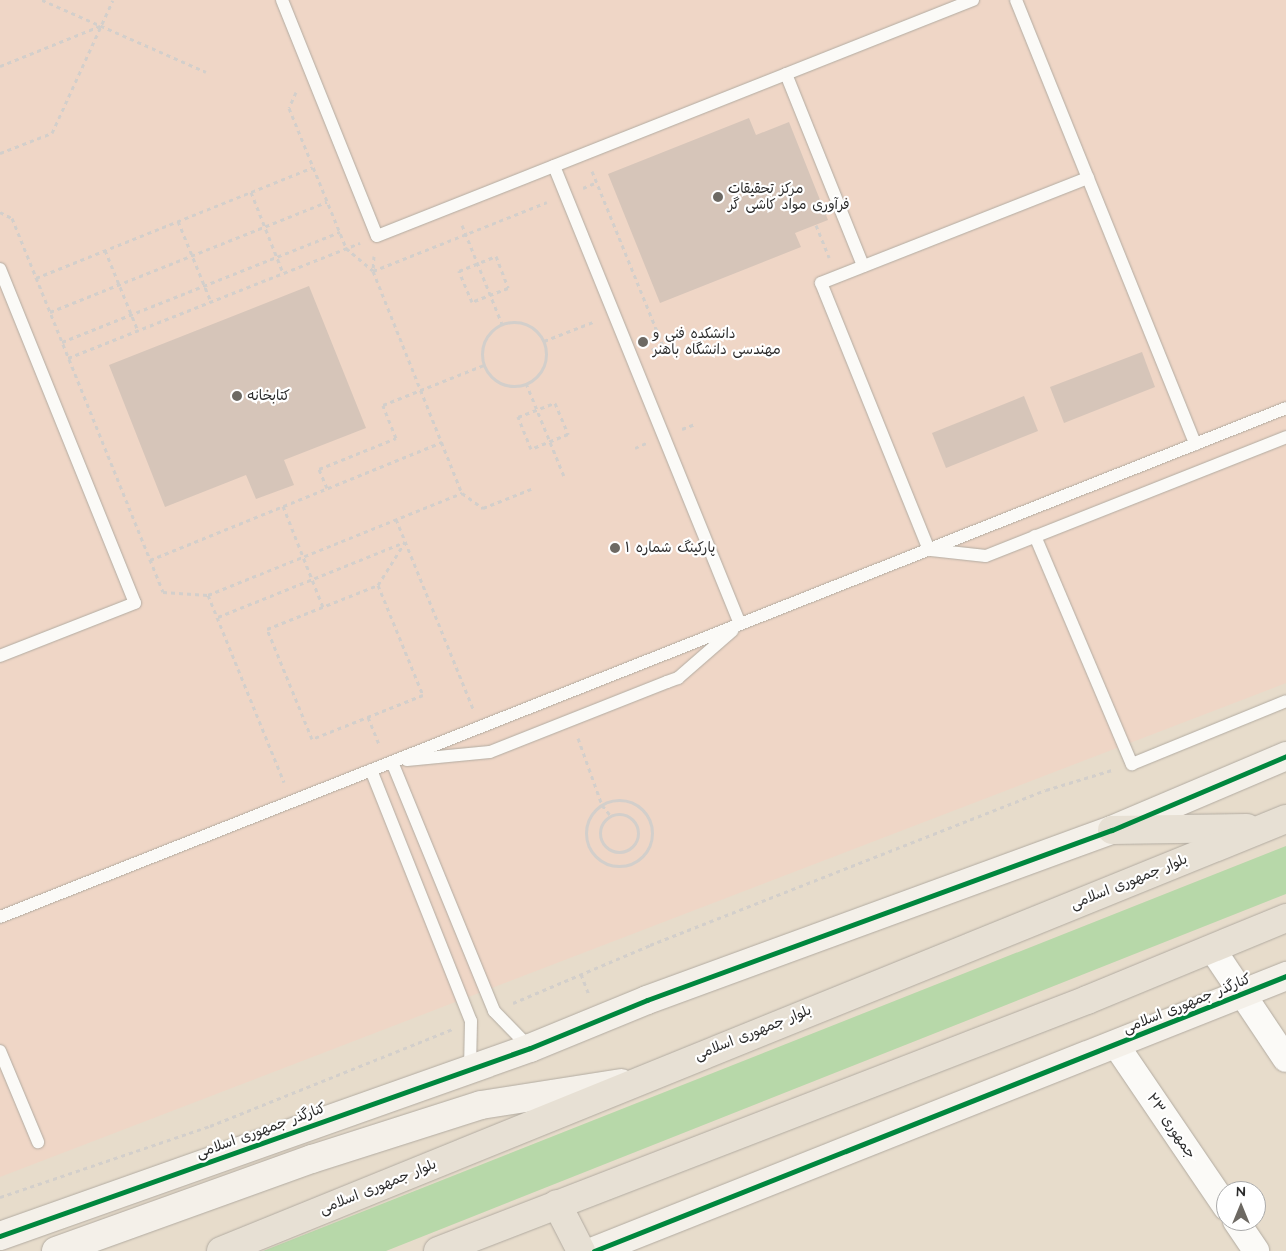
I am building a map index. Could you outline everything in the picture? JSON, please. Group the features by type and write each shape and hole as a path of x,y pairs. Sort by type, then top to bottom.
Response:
{"main road":[{"path":"1112,830 1274,823"},
{"name":"بلوار جمهوری اسلامی","path":"221,1251 635,1081 1274,823"},
{"path":"438,1251 1214,950 1286,918"},
{"path":"557,1204 581,1251"}],"street":[{"name":"کنارگذر جمهوری اسلامی","path":"0,1236 530,1048 656,996 1112,830 1286,756"},
{"path":"1214,950 1286,1059"},
{"name":"کنارگذر جمهوری اسلامی","path":"594,1251 1286,976"},
{"name":"۲۳ جمهوری","path":"1116,1045 1216,1192"},
{"path":"56,1251 312,1159 481,1105 635,1081"},
{"path":"1243,1231 1256,1251"}],"lane":[{"path":"282,0 377,236 973,0"},
{"path":"1016,0 1196,444"},
{"path":"786,74 863,266"},
{"path":"554,166 740,624"},
{"path":"929,550 821,283 1088,178"},
{"path":"0,269 135,602 0,656"},
{"path":"0,917 1286,408"},
{"path":"929,550 986,556 1286,437"},
{"path":"1035,536 1132,764 1286,702"},
{"path":"390,763 490,752 678,678 740,624"},
{"path":"390,763 494,1011 530,1048"},
{"path":"371,770 471,1021 470,1068"},
{"path":"0,1051 38,1142"}],"path":[{"path":"42,0 206,72"},
{"path":"0,153 52,133 113,0"},
{"path":"0,66 101,26"},
{"path":"308,64 290,108 346,248 373,271 462,493 483,508 531,489"},
{"path":"585,154 663,346"},
{"path":"36,278 314,167"},
{"path":"373,271 597,182"},
{"path":"251,192 284,273"},
{"path":"50,312 327,202"},
{"path":"454,206 502,324"},
{"path":"0,212 12,218 163,592 208,595 462,493"},
{"path":"178,221 211,302"},
{"path":"816,225 837,276"},
{"path":"62,342 340,232"},
{"path":"68,358 377,236 373,271"},
{"path":"105,250 138,331"},
{"path":"496,256 508,288 472,302 459,270 478,263 496,256"},
{"path":"512,322 531,326 544,342 545,361 542,370 526,383 506,385 497,381 484,365 483,346 487,336 502,324 512,322"},
{"path":"544,342 593,322"},
{"path":"327,488 319,470 396,438 383,405 484,365"},
{"path":"526,383 564,476"},
{"path":"555,403 568,434 550,442 531,449 518,418 555,403"},
{"path":"150,560 442,442"},
{"path":"283,506 323,607"},
{"path":"396,519 480,727"},
{"path":"218,617 405,542"},
{"path":"378,585 422,695 312,739 267,629 378,585 405,542"},
{"path":"208,595 292,802"},
{"path":"368,717 390,763"},
{"path":"572,720 602,805 611,816"},
{"path":"494,1011 581,974 1046,790 1132,764"},
{"path":"618,800 634,804 650,822 650,846 633,863 608,864 590,848 588,824 602,805 618,800"},
{"path":"622,814 636,824 637,842 628,850 611,850 602,842 600,830 611,816 622,814"},
{"path":"581,974 591,1003"},
{"path":"0,1196 210,1126 471,1021"}],"shaded area":[{"name":"دانشکده فنی و مهندسی دانشگاه باهنر","path":"0,0 1286,0 1286,683 0,1177"}],"green space":[{"path":"1286,846 1286,894 386,1251 263,1251"}],"building":[{"name":"مرکز تحقیقات فرآوری مواد کاشی گر","path":"749,118 756,135 789,122 828,220 795,233 801,247 660,303 608,174"},
{"name":"کتابخانه","path":"309,286 366,428 284,460 294,485 256,499 246,475 165,507 109,365"},
{"path":"1142,352 1155,387 1064,423 1050,387"},
{"path":"1024,396 1038,431 946,468 932,433"}],"cycle path":[{"path":"0,1236 530,1048 647,1000 1112,830 1286,756"},
{"path":"594,1251 1286,976"}],"place":[{"name":"مرکز تحقیقات فرآوری مواد کاشی گر","path":"718,197"},
{"name":"دانشکده فنی و مهندسی دانشگاه باهنر","path":"643,342"},
{"name":"کتابخانه","path":"237,396"},
{"name":"پارکینگ شماره ۱","path":"615,548"}]}
